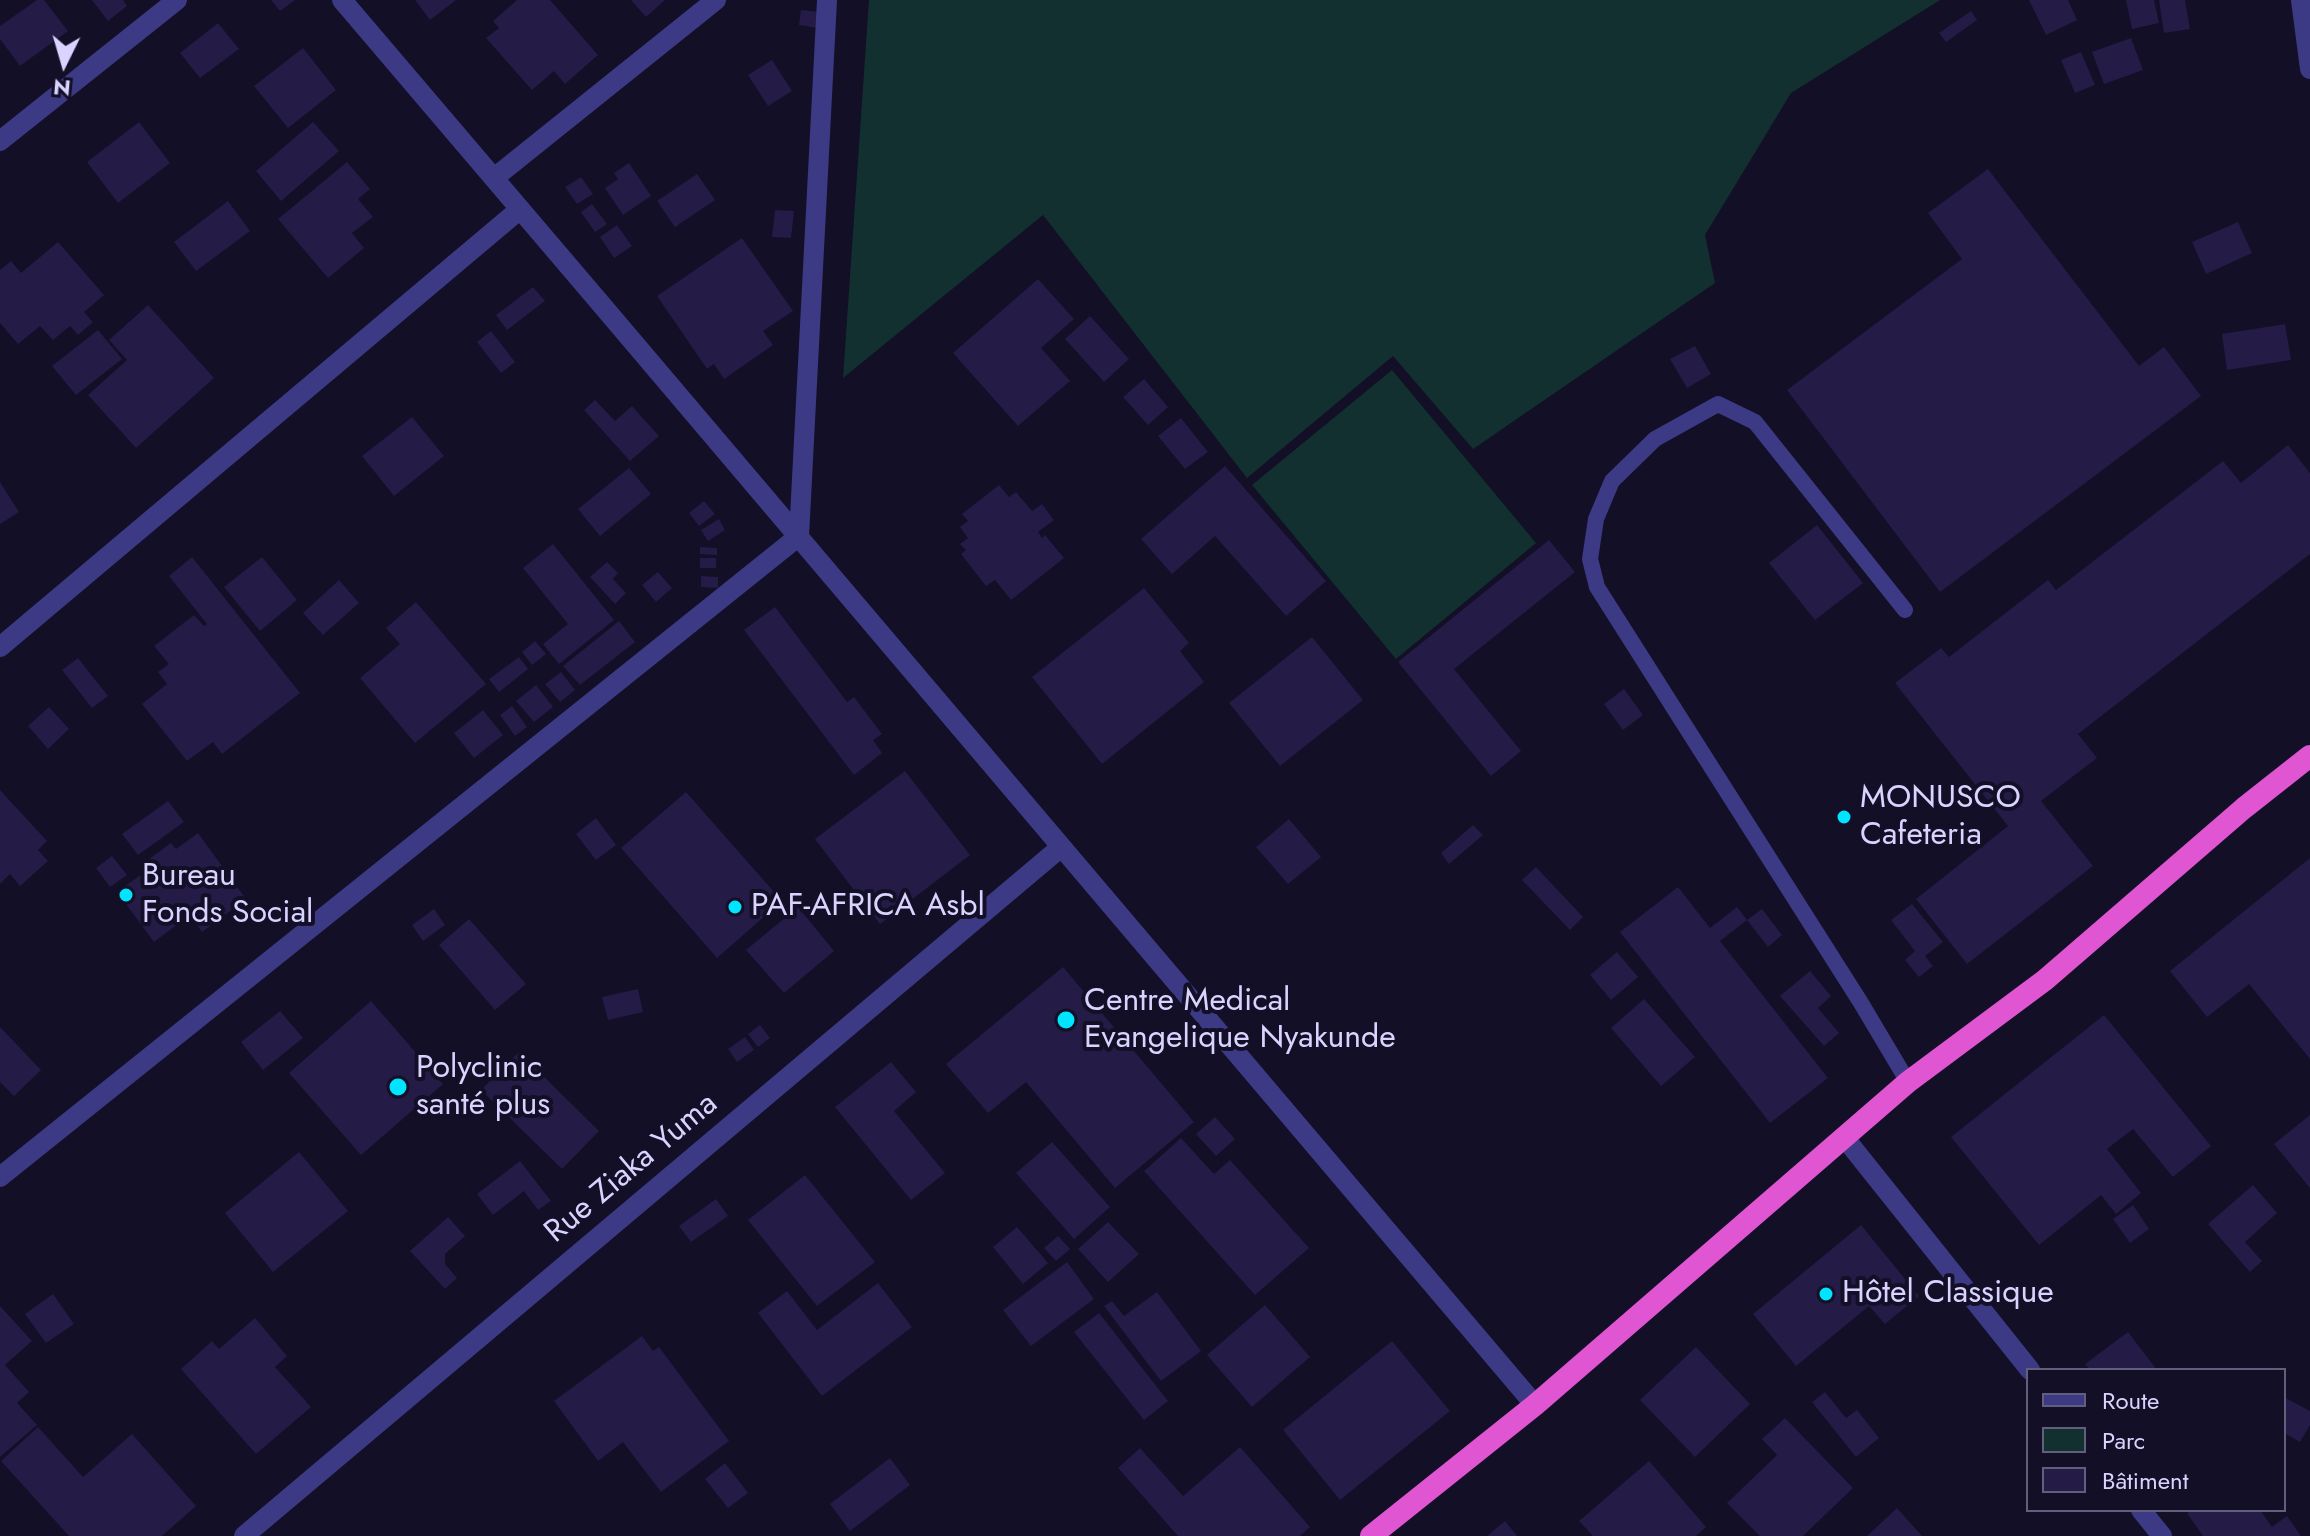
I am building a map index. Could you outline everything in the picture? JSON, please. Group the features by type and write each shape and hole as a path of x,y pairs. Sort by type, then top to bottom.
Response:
{"highway":[{"path":"1371,1536 1535,1405 1908,1082 2045,980 2244,808 2310,756"}],"street":[{"path":"0,141 177,0"},
{"path":"342,0 1535,1405"},
{"path":"494,178 716,0"},
{"path":"0,1177 799,536 827,0"},
{"path":"2301,0 2310,69"},
{"path":"0,647 519,210"},
{"name":"Rue Ziaka Yuma","path":"244,1536 1060,848"},
{"path":"1844,1137 2028,1368"},
{"path":"2143,1512 2162,1536"}],"lane":[{"path":"1905,610 1755,422 1718,404 1655,439 1612,481 1596,519 1590,559 1597,587 1908,1082"}],"green space":[{"path":"869,0 1940,0 1791,93 1705,235 1715,283 1473,449 1393,356 1247,478 1043,215 843,378"},
{"path":"1392,370 1536,543 1396,659 1252,485"}],"building":[{"path":"37,0 44,0 68,31 20,66 0,39 0,26"},
{"path":"92,0 123,0 127,6 108,21"},
{"path":"271,0 295,0 280,11"},
{"path":"415,0 456,0 430,20"},
{"path":"517,0 550,0 598,55 565,84 554,71 532,90 486,38 499,28 493,21"},
{"path":"631,0 665,0 646,17"},
{"path":"2029,0 2068,0 2077,20 2046,35"},
{"path":"2126,0 2154,0 2159,23 2132,29"},
{"path":"2159,0 2185,0 2190,29 2164,33"},
{"path":"801,10 820,12 818,28 799,25"},
{"path":"1971,11 1977,20 1946,42 1939,33"},
{"path":"218,23 239,49 200,78 180,53"},
{"path":"2131,38 2143,70 2104,84 2092,52"},
{"path":"303,48 336,90 288,128 254,86"},
{"path":"2081,52 2095,85 2075,93 2061,60"},
{"path":"772,60 792,91 768,106 748,75"},
{"path":"139,122 170,163 118,203 87,162"},
{"path":"313,122 339,151 281,201 256,171"},
{"path":"347,162 370,189 358,199 373,217 352,233 364,248 328,278 278,219"},
{"path":"629,163 651,196 623,215 605,188 618,179 614,173"},
{"path":"1988,169 2139,366 2164,347 2201,396 1940,592 1787,390 1962,259 1928,213"},
{"path":"697,174 715,200 675,227 657,201"},
{"path":"581,177 593,194 577,204 565,187"},
{"path":"228,201 250,231 196,271 174,242"},
{"path":"592,204 607,224 595,232 581,212"},
{"path":"775,210 794,211 791,238 772,237"},
{"path":"2238,222 2252,253 2206,274 2192,242"},
{"path":"617,225 632,246 614,258 600,237"},
{"path":"742,238 793,311 763,331 773,345 724,379 714,364 707,369 657,296"},
{"path":"58,242 104,295 84,312 93,322 78,335 70,326 53,340 40,326 18,344 0,323 0,270 11,261 21,273"},
{"path":"1038,279 1074,319 1041,348 1070,381 1018,426 953,353"},
{"path":"533,287 545,301 507,330 496,315"},
{"path":"148,305 214,378 136,448 88,395 127,360 109,340"},
{"path":"1090,316 1129,359 1104,382 1065,339"},
{"path":"2285,324 2291,360 2227,370 2222,334"},
{"path":"98,330 122,359 76,395 52,366"},
{"path":"491,331 515,362 501,373 477,342"},
{"path":"1695,346 1711,374 1687,388 1670,359"},
{"path":"1144,379 1168,407 1148,425 1123,397"},
{"path":"595,400 615,421 632,406 659,436 630,461 584,410"},
{"path":"412,417 444,456 394,496 362,456"},
{"path":"1181,418 1208,452 1185,469 1158,436"},
{"path":"2288,445 2310,473 2310,554 2078,734 2097,758 2041,801 2093,866 1967,964 1916,899 2008,826 1895,683 1941,648 1949,657 2048,580 2056,590 2223,461 2241,483"},
{"path":"1225,466 1326,581 1286,616 1215,536 1172,574 1141,539"},
{"path":"629,468 651,494 600,536 578,509"},
{"path":"0,482 19,512 0,524"},
{"path":"999,485 1009,497 1016,492 1032,511 1042,504 1054,520 1038,532 1042,538 1045,535 1064,558 1011,600 995,580 986,586 961,554 966,550 960,544 968,538 960,527 968,521 962,514"},
{"path":"704,501 715,514 699,526 689,513"},
{"path":"719,519 725,530 708,541 701,530"},
{"path":"1817,525 1863,583 1815,620 1769,563"},
{"path":"1549,540 1575,572 1454,669 1521,751 1491,776 1398,662"},
{"path":"553,544 614,620 559,664 543,644 568,624 523,568"},
{"path":"700,547 717,548 717,555 700,554"},
{"path":"192,557 300,693 222,754 213,742 187,761 142,704 167,684 158,672 169,664 154,646 194,615 204,626 207,624 169,576"},
{"path":"262,557 297,600 260,631 224,587"},
{"path":"700,558 716,558 716,568 700,568"},
{"path":"607,562 618,573 613,579 626,593 615,604 590,577"},
{"path":"658,572 672,588 656,602 642,585"},
{"path":"701,576 718,577 718,588 701,587"},
{"path":"339,580 359,603 323,635 303,613"},
{"path":"1144,588 1189,643 1180,651 1204,682 1102,764 1032,677"},
{"path":"416,602 486,684 415,743 360,678 400,644 386,628"},
{"path":"775,607 847,702 854,697 882,734 873,740 882,753 854,775 744,630"},
{"path":"619,621 635,642 580,685 563,666"},
{"path":"1312,637 1363,700 1280,766 1229,703"},
{"path":"535,641 546,654 532,665 522,652"},
{"path":"519,657 528,669 499,692 489,679"},
{"path":"78,658 108,696 92,708 62,670"},
{"path":"561,672 575,690 560,702 545,684"},
{"path":"536,685 553,707 534,722 516,701"},
{"path":"1624,689 1643,715 1623,730 1604,704"},
{"path":"512,706 527,727 515,736 500,715"},
{"path":"49,707 69,729 48,749 28,726"},
{"path":"483,710 503,735 474,758 454,733"},
{"path":"905,771 970,855 880,924 815,839"},
{"path":"0,790 47,841 38,850 48,861 20,886 10,874 0,884"},
{"path":"686,792 782,901 717,958 621,848"},
{"path":"168,801 184,822 138,855 122,834"},
{"path":"596,818 616,845 596,860 576,834"},
{"path":"1289,819 1321,857 1288,884 1256,847"},
{"path":"1473,825 1483,835 1449,864 1441,853"},
{"path":"198,833 246,899 202,932 190,915 154,942 117,892 146,871 141,865 171,843 176,849"},
{"path":"112,856 127,875 110,887 96,868"},
{"path":"2310,858 2310,1059 2249,984 2207,1017 2170,971"},
{"path":"1536,867 1583,917 1570,930 1522,880"},
{"path":"1678,887 1710,928 1737,907 1747,920 1720,941 1828,1078 1770,1123 1620,932"},
{"path":"1912,904 1943,942 1925,956 1933,966 1919,977 1905,960 1915,951 1891,920"},
{"path":"798,907 834,951 784,993 746,950"},
{"path":"434,909 445,925 423,941 412,925"},
{"path":"1762,909 1782,935 1768,947 1747,920"},
{"path":"469,919 526,984 495,1010 439,945"},
{"path":"1617,952 1638,977 1611,1000 1590,975"},
{"path":"1063,967 1194,1122 1115,1188 1026,1082 988,1113 946,1064"},
{"path":"1810,971 1831,996 1818,1008 1839,1033 1824,1046 1780,996"},
{"path":"638,989 643,1012 608,1020 602,997"},
{"path":"1644,999 1695,1057 1661,1086 1611,1028"},
{"path":"371,1001 443,1084 361,1155 289,1073"},
{"path":"280,1011 303,1038 263,1070 241,1042"},
{"path":"2104,1015 2211,1146 2173,1177 2133,1129 2107,1149 2141,1193 2116,1214 2101,1195 2039,1245 1951,1137"},
{"path":"760,1025 770,1038 758,1047 748,1034"},
{"path":"0,1027 41,1070 14,1096 0,1082"},
{"path":"745,1037 754,1050 737,1062 728,1049"},
{"path":"519,1052 599,1131 562,1169 481,1090"},
{"path":"891,1062 916,1092 894,1111 945,1173 911,1200 835,1107"},
{"path":"2310,1115 2310,1188 2274,1144"},
{"path":"1215,1117 1235,1139 1216,1156 1196,1134"},
{"path":"1181,1138 1214,1174 1230,1160 1309,1248 1255,1295 1144,1171"},
{"path":"1052,1142 1110,1207 1074,1239 1016,1173"},
{"path":"299,1152 348,1211 273,1272 225,1213"},
{"path":"520,1161 551,1201 538,1210 524,1191 493,1215 477,1194"},
{"path":"805,1175 875,1262 817,1306 748,1220"},
{"path":"2253,1185 2277,1213 2245,1242 2262,1261 2250,1272 2208,1224"},
{"path":"716,1199 728,1216 691,1242 679,1226"},
{"path":"2133,1205 2149,1229 2130,1243 2113,1219"},
{"path":"448,1217 465,1236 445,1254 445,1264 457,1278 445,1289 410,1251"},
{"path":"1108,1222 1139,1254 1108,1282 1078,1249"},
{"path":"1861,1225 1919,1296 1885,1324 1869,1306 1796,1366 1753,1314"},
{"path":"1017,1227 1048,1263 1023,1284 993,1247"},
{"path":"1058,1236 1070,1249 1056,1261 1044,1248"},
{"path":"1067,1262 1094,1299 1031,1346 1003,1310"},
{"path":"878,1283 912,1327 822,1396 758,1313 787,1291 817,1330"},
{"path":"1157,1292 1201,1351 1161,1381 1104,1306 1112,1301 1124,1316"},
{"path":"53,1294 74,1324 46,1343 25,1314"},
{"path":"1265,1305 1310,1357 1252,1407 1207,1355"},
{"path":"0,1306 32,1341 5,1365 29,1392 17,1403 37,1425 0,1457"},
{"path":"1099,1313 1168,1401 1144,1420 1074,1332"},
{"path":"255,1318 287,1356 275,1367 311,1407 256,1454 181,1369 212,1341 219,1349"},
{"path":"2128,1332 2155,1368 2088,1368 2085,1364"},
{"path":"642,1336 653,1351 659,1347 729,1441 661,1492 623,1442 598,1461 554,1401"},
{"path":"1392,1341 1450,1411 1340,1500 1283,1430"},
{"path":"1696,1347 1750,1404 1695,1457 1640,1400"},
{"path":"1825,1392 1846,1418 1857,1410 1879,1438 1856,1457 1812,1402"},
{"path":"2286,1398 2310,1411 2310,1425 2300,1442 2286,1434"},
{"path":"1785,1418 1853,1488 1803,1536 1760,1536 1727,1503 1777,1455 1762,1439"},
{"path":"38,1427 83,1477 132,1434 196,1506 162,1536 69,1536 1,1461"},
{"path":"1240,1447 1310,1527 1300,1536 1178,1536 1118,1468 1140,1448 1183,1496"},
{"path":"890,1458 910,1485 850,1531 830,1504"},
{"path":"1649,1461 1706,1527 1696,1536 1593,1536 1579,1521"},
{"path":"725,1463 748,1493 728,1508 705,1479"},
{"path":"1897,1508 1922,1536 1867,1536"},
{"path":"2261,1512 2272,1527 2287,1516 2301,1536 2203,1536 2187,1513"},
{"path":"1505,1521 1517,1536 1487,1536"}],"place":[{"name":"MONUSCO Cafeteria","path":"1844,817"},
{"name":"Bureau Fonds Social","path":"126,895"},
{"name":"PAF-AFRICA Asbl","path":"735,907"},
{"name":"Centre Medical Evangelique Nyakunde","path":"1066,1020"},
{"name":"Polyclinic santé plus","path":"398,1087"},
{"name":"Hôtel Classique","path":"1826,1294"}]}
